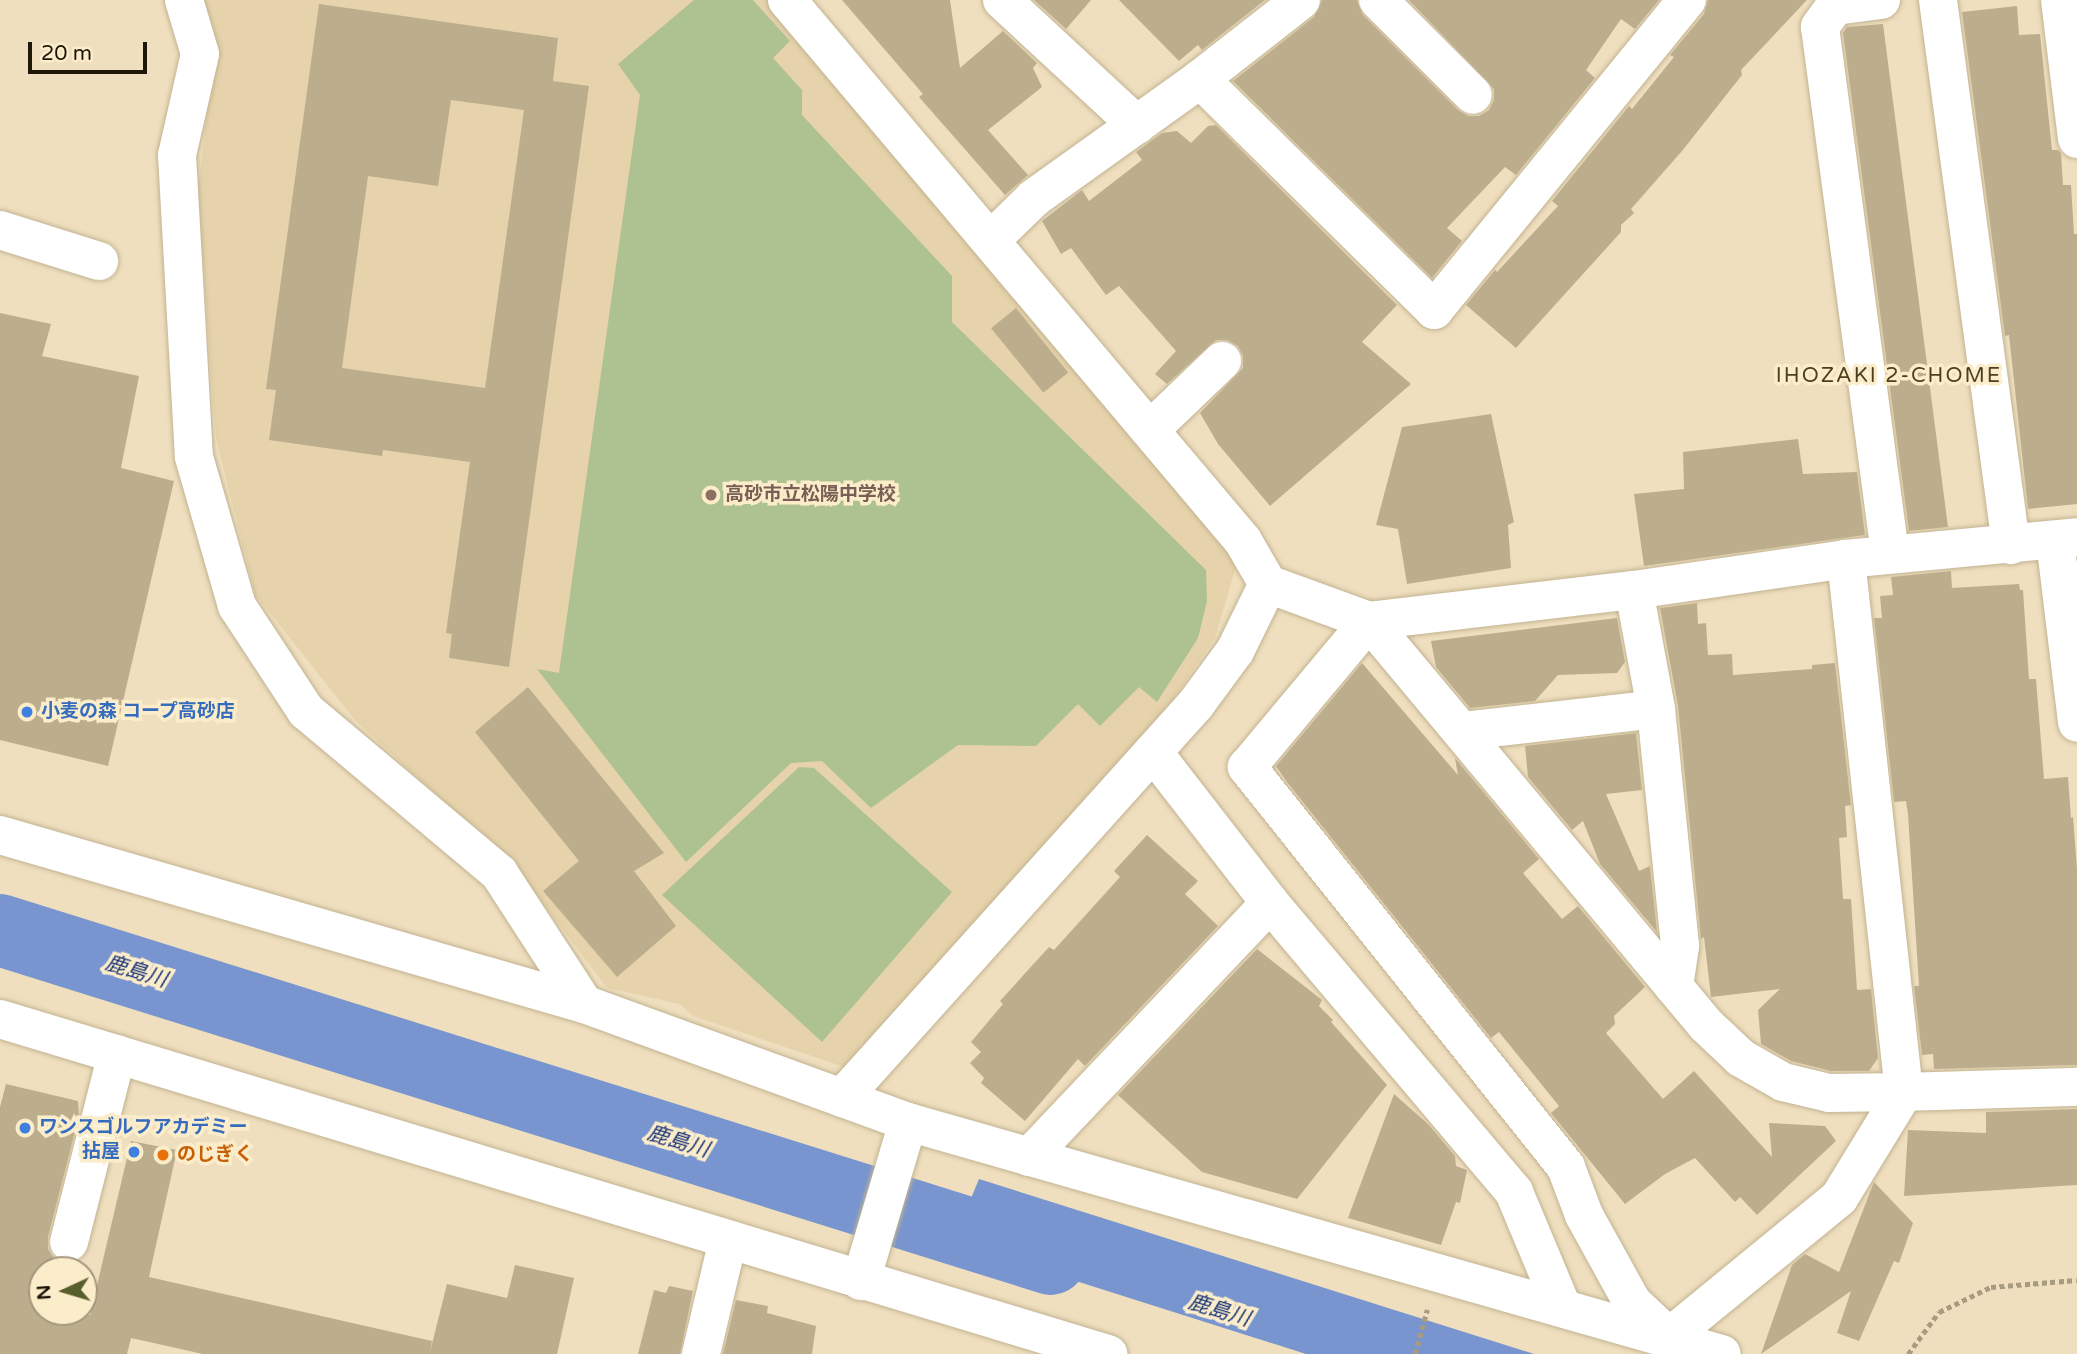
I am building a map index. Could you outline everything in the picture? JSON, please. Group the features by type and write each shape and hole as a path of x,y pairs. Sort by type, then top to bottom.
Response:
{"street":[{"path":"184,0 200,54 177,155 194,457 237,606 306,711 499,873 584,1004"},
{"path":"788,0 1243,541 1268,584 1369,621 1634,590 1846,559 2066,538 2077,723"},
{"path":"1002,0 1137,125"},
{"path":"991,240 1034,198 1200,79 1301,0"},
{"path":"1378,0 1473,95"},
{"path":"1200,79 1434,310 1687,0"},
{"path":"1881,0 1835,6 1821,27 1891,554"},
{"path":"1938,0 2011,545"},
{"path":"2060,0 2077,139"},
{"path":"0,230 99,261"},
{"path":"1150,430 1222,361"},
{"path":"1669,1337 1839,1198 1904,1092 1846,559"},
{"path":"842,1098 1196,704 1235,651 1268,584"},
{"path":"1634,590 1656,709 1680,946 1674,987"},
{"path":"1369,621 1464,731 1706,1025 1741,1058 1783,1082 1829,1093 2077,1087"},
{"path":"1369,621 1247,767 1566,1167 1584,1215 1632,1302 1669,1337"},
{"path":"1464,731 1656,709"},
{"path":"1153,752 1270,903 1514,1192 1562,1307"},
{"path":"0,835 584,1004 908,1122 1722,1354"},
{"path":"1029,1157 1270,903"},
{"path":"0,1019 861,1280 1058,1346 1108,1354"},
{"path":"69,1242 117,1054"},
{"path":"861,1280 908,1122"},
{"path":"701,1354 728,1240"}],"path":[{"path":"1908,1354 1939,1312 1991,1287 2077,1280"}],"shaded area":[{"name":"高砂市立松陽中学校","path":"200,0 771,0 1240,553 1215,638 1160,718 850,1069 693,1016 680,1004 607,988 520,873 354,719 255,594 216,438 198,190 214,54"}],"green space":[{"path":"694,0 753,0 790,41 773,58 802,90 802,115 952,276 952,322 1206,570 1207,601 1198,638 1157,702 1139,687 1100,726 1078,704 1036,746 958,745 871,808 822,761 791,763 686,862 537,669 559,673 640,95 618,64"},
{"path":"799,767 814,768 952,892 822,1042 662,895"}],"water":[{"path":"979,1179 1534,1354 1306,1354 953,1242"}],"building":[{"path":"842,0 950,0 960,68 1003,31 1037,63 1033,68 1042,87 988,130 1028,175 1005,195 919,97 923,94"},
{"path":"1034,0 1091,0 1066,29"},
{"path":"1119,0 1265,0 1202,50 1198,45 1179,61"},
{"path":"1322,0 1357,0 1363,15 1458,110 1468,116 1479,116 1489,110 1494,100 1494,89 1409,0 1659,0 1635,29 1621,19 1586,70 1595,78 1516,175 1505,167 1447,228 1462,241 1432,278 1233,81 1314,17"},
{"path":"1708,0 1807,0 1741,70 1742,75 1682,151 1631,209 1634,213 1621,225 1621,232 1516,348 1466,305 1495,270 1497,272 1558,206 1552,201 1629,106 1632,109 1674,57 1670,55 1704,14"},
{"path":"319,4 558,38 553,81 589,86 509,667 449,658 452,634 446,633 470,462 383,450 382,456 269,440 276,390 266,389","holes":["451,100 524,110 485,388 342,368 368,176 438,186"]},
{"path":"2017,6 2019,35 2040,34 2052,150 2061,153 2063,185 2071,185 2074,234 2077,234 2077,504 2028,509 2009,335 2005,336 1962,12"},
{"path":"1883,24 1948,527 1909,531 1843,33 1847,27"},
{"path":"1216,125 1397,305 1362,342 1411,384 1270,506 1218,444 1200,413 1243,368 1243,356 1238,346 1227,340 1216,340 1167,384 1155,374 1176,351 1119,286 1106,295 1071,248 1061,254 1042,221 1082,190 1089,201 1142,160 1136,152 1162,133 1177,131 1191,143 1208,126"},
{"path":"1016,308 1068,373 1043,393 991,328"},
{"path":"0,313 51,324 42,356 139,376 121,468 174,481 108,766 0,740"},
{"path":"1491,414 1514,522 1508,525 1511,568 1407,584 1398,529 1376,525 1402,427"},
{"path":"1798,439 1803,474 1857,472 1865,535 1644,566 1634,494 1684,489 1683,452"},
{"path":"1951,571 1952,588 2019,584 2020,590 2023,590 2029,679 2036,679 2044,779 2068,777 2071,818 2073,817 2077,869 2077,1065 1934,1069 1933,1054 1922,1055 1914,986 1919,986 1908,814 1906,801 1894,802 1874,618 1882,618 1880,596 1893,595 1891,577"},
{"path":"1697,603 1698,624 1706,623 1708,655 1732,654 1733,675 1812,669 1812,665 1835,663 1851,805 1845,806 1847,837 1839,838 1843,899 1851,899 1857,990 1871,989 1878,1058 1869,1071 1831,1071 1791,1061 1761,1044 1758,1010 1780,989 1711,997 1704,937 1701,939 1678,706 1660,608"},
{"path":"1617,618 1625,662 1617,673 1558,675 1535,701 1470,708 1436,667 1431,641"},
{"path":"1362,663 1458,775 1455,758 1539,859 1523,873 1562,919 1578,906 1645,987 1614,1016 1615,1024 1606,1033 1663,1099 1694,1071 1772,1157 1769,1123 1825,1126 1836,1141 1757,1215 1740,1197 1735,1202 1695,1158 1665,1174 1625,1204 1551,1113 1559,1106 1499,1032 1491,1038 1287,782 1276,766"},
{"path":"528,687 664,853 634,871 676,926 617,977 543,891 579,861 475,732"},
{"path":"1636,733 1642,790 1606,794 1639,871 1650,866 1657,932 1600,864 1583,821 1572,830 1528,777 1525,746"},
{"path":"1147,835 1198,881 1185,894 1218,926 1085,1066 1078,1059 1025,1121 981,1083 984,1078 970,1063 981,1052 971,1042 1003,1004 1000,1001 1049,947 1054,950 1120,877 1114,871"},
{"path":"1257,949 1322,1000 1319,1006 1333,1020 1331,1022 1387,1085 1297,1199 1202,1172 1118,1095"},
{"path":"6,1084 78,1101 79,1116 48,1237 48,1249 52,1256 28,1256 28,1326 98,1326 98,1281 131,1141 177,1150 149,1277 432,1341 430,1352 447,1284 507,1298 515,1265 574,1278 557,1354 203,1354 131,1338 127,1354 0,1354 0,1107"},
{"path":"1394,1094 1428,1124 1455,1156 1456,1166 1467,1170 1460,1203 1456,1202 1441,1245 1348,1218"},
{"path":"2077,1109 2077,1185 1904,1196 1908,1130 1986,1133 1986,1112"},
{"path":"1874,1182 1913,1223 1899,1263 1894,1261 1859,1341 1837,1333 1851,1291 1761,1354 1792,1265 1805,1254 1839,1272"},
{"path":"669,1286 693,1291 680,1354 638,1354 654,1290 666,1293"},
{"path":"736,1300 768,1306 767,1313 816,1326 812,1354 723,1354"}],"waterway":[{"name":"鹿島川","path":"0,930 1051,1259"}],"place":[{"name":"高砂市立松陽中学校","path":"711,495"},
{"name":"小麦の森 コープ高砂店","path":"27,712"},
{"name":"ワンスゴルフアカデミー","path":"25,1128"},
{"name":"拈屋","path":"134,1152"},
{"name":"のじぎく","path":"163,1155"}],"district":[{"name":"IHOZAKI 2-CHOME","path":"1889,376"}]}
